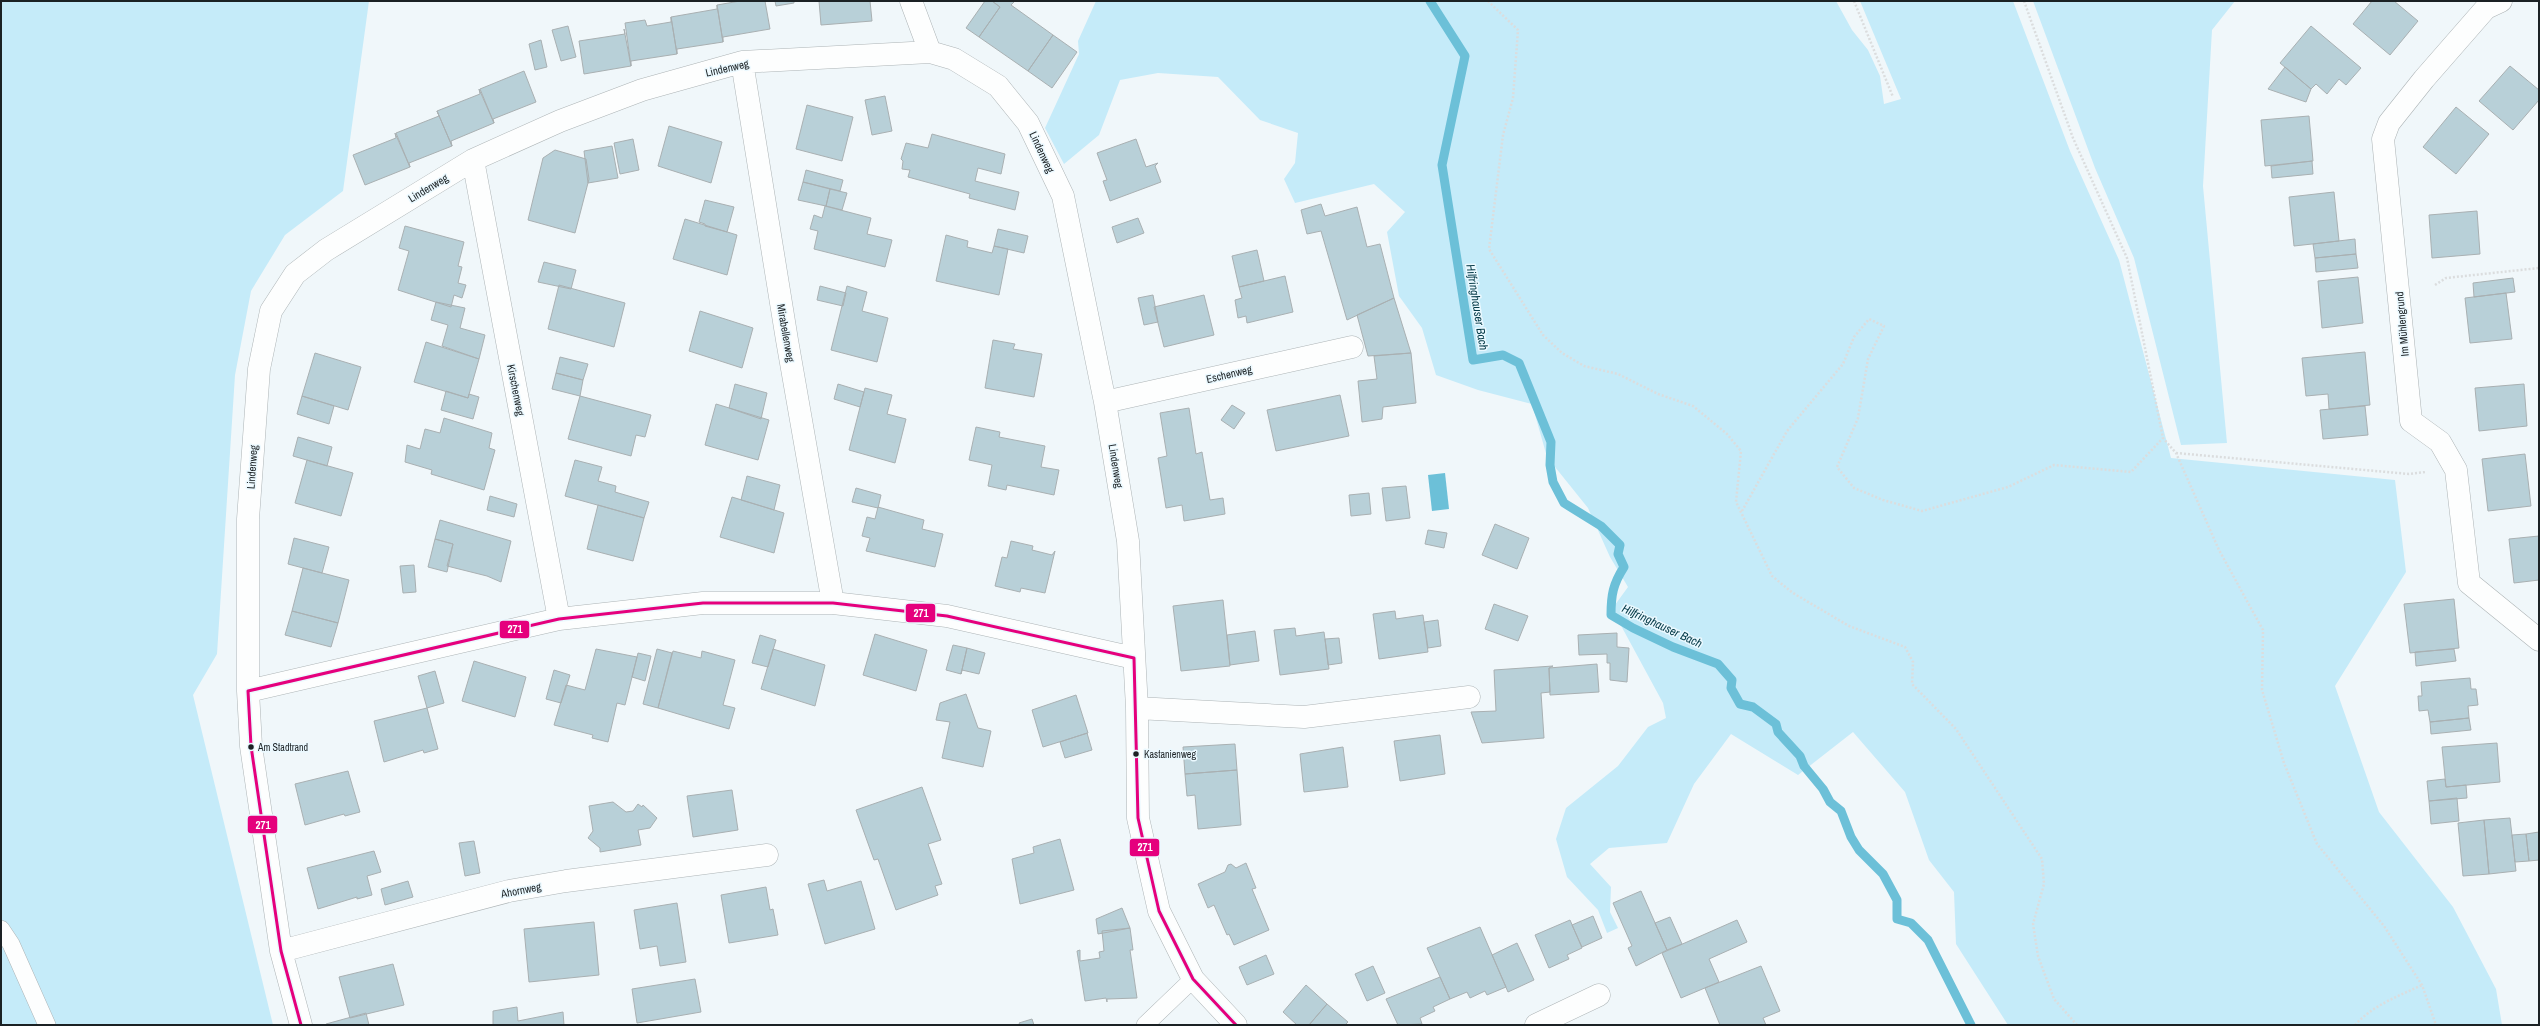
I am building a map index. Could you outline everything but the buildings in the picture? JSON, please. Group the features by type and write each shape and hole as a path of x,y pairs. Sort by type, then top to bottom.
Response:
{"street":[{"path":"911,1 930,52"},
{"name":"Im Mühlengrund","path":"2501,1 2486,8 2424,79 2389,123 2383,139 2411,421 2440,442 2456,470 2468,583 2539,640"},
{"name":"Lindenweg","path":"301,1025 281,951 251,746 248,691 248,519 259,369 271,311 295,274 326,250 473,160 560,121 642,90 742,62 930,52 954,59 998,86 1028,123 1063,196 1105,402 1128,541 1137,708 1138,818 1159,911 1193,979 1236,1025"},
{"name":"Mirabellenweg","path":"742,62 833,603"},
{"name":"Kirschenweg","path":"473,160 559,619"},
{"name":"Eschenweg","path":"1105,402 1352,347"},
{"path":"248,691 559,619 703,603 833,603 947,616 1134,658"},
{"path":"1137,708 1304,717 1469,697"},
{"name":"Ahornweg","path":"281,951 509,891 566,881 767,855"},
{"path":"1536,1025 1599,995"}],"lane":[{"path":"1,929 11,944 47,1025"},
{"path":"1145,1025 1193,979"}],"path":[{"path":"1488,1 1518,30 1513,98 1504,135 1489,249 1543,335 1562,353 1584,366 1618,374 1658,394 1693,406 1727,434 1740,451 1736,502 1772,576 1788,589 1849,626 1905,647 1912,662 1912,684 1956,729 2042,859 2044,884 2033,924 2038,956 2054,999 2077,1025"},
{"path":"1854,1 1893,97"},
{"path":"2024,1 2073,138 2127,258 2163,438 2176,453 2219,550 2263,630 2262,690 2284,763 2317,844 2384,926 2422,985 2436,1025"},
{"path":"2435,286 2446,278 2539,268"},
{"path":"1742,512 1787,431 1843,364 1854,337 1869,319 1884,326 1868,359 1858,418 1837,467 1854,488 1882,500 1922,511 2008,487 2054,465 2131,472 2163,438"},
{"path":"2176,453 2409,474 2456,470"},
{"path":"2355,1025 2364,1016 2390,1000 2422,985"}],"shaded area":[{"path":"1,1 369,1 343,191 285,235 251,291 235,375 217,654 193,695 273,1025 1,1025"},
{"path":"1096,1 1836,1 1852,30 1868,50 1880,76 1884,104 1901,99 1860,1 2013,1 2070,151 2119,260 2171,458 2395,480 2406,572 2335,686 2379,812 2453,907 2496,989 2502,1025 2008,1025 1956,944 1954,892 1929,860 1905,792 1853,732 1798,775 1731,734 1694,784 1667,843 1609,848 1590,864 1611,887 1610,912 1618,928 1607,933 1598,910 1567,877 1556,839 1566,808 1618,766 1648,727 1666,718 1663,703 1612,609 1628,587 1610,557 1588,508 1547,457 1532,404 1478,390 1436,375 1422,328 1399,296 1387,232 1405,212 1374,184 1295,203 1284,179 1295,163 1298,133 1260,120 1218,77 1158,73 1120,80 1099,135 1064,164 1045,128 1079,54 1078,41"},
{"path":"2033,1 2235,1 2212,30 2203,186 2227,443 2181,445 2134,258 2095,168"}],"water":[{"path":"1445,473 1449,509 1432,511 1428,475"}],"waterway":[{"name":"Hilfringhauser Bach","path":"1430,1 1465,56 1442,165 1473,360 1503,355 1519,363 1551,442 1550,465 1553,482 1564,503 1601,526 1620,545 1618,554 1624,567 1613,590 1611,615 1633,628 1673,647 1718,664 1732,680 1731,688 1740,704 1753,707 1776,724 1778,732 1800,756 1804,766 1823,789 1830,802 1841,811 1851,837 1859,850 1883,874 1897,900 1897,919 1911,923 1928,940 1971,1025"}],"transit line":[{"name":"271","path":"301,1025 281,951 251,746 248,691 559,619 703,603 833,603 947,616 1134,658 1138,818 1159,911 1193,979 1236,1025"}],"place":[{"name":"Am Stadtrand","path":"251,747"},
{"name":"Kastanienweg","path":"1136,754"}]}
